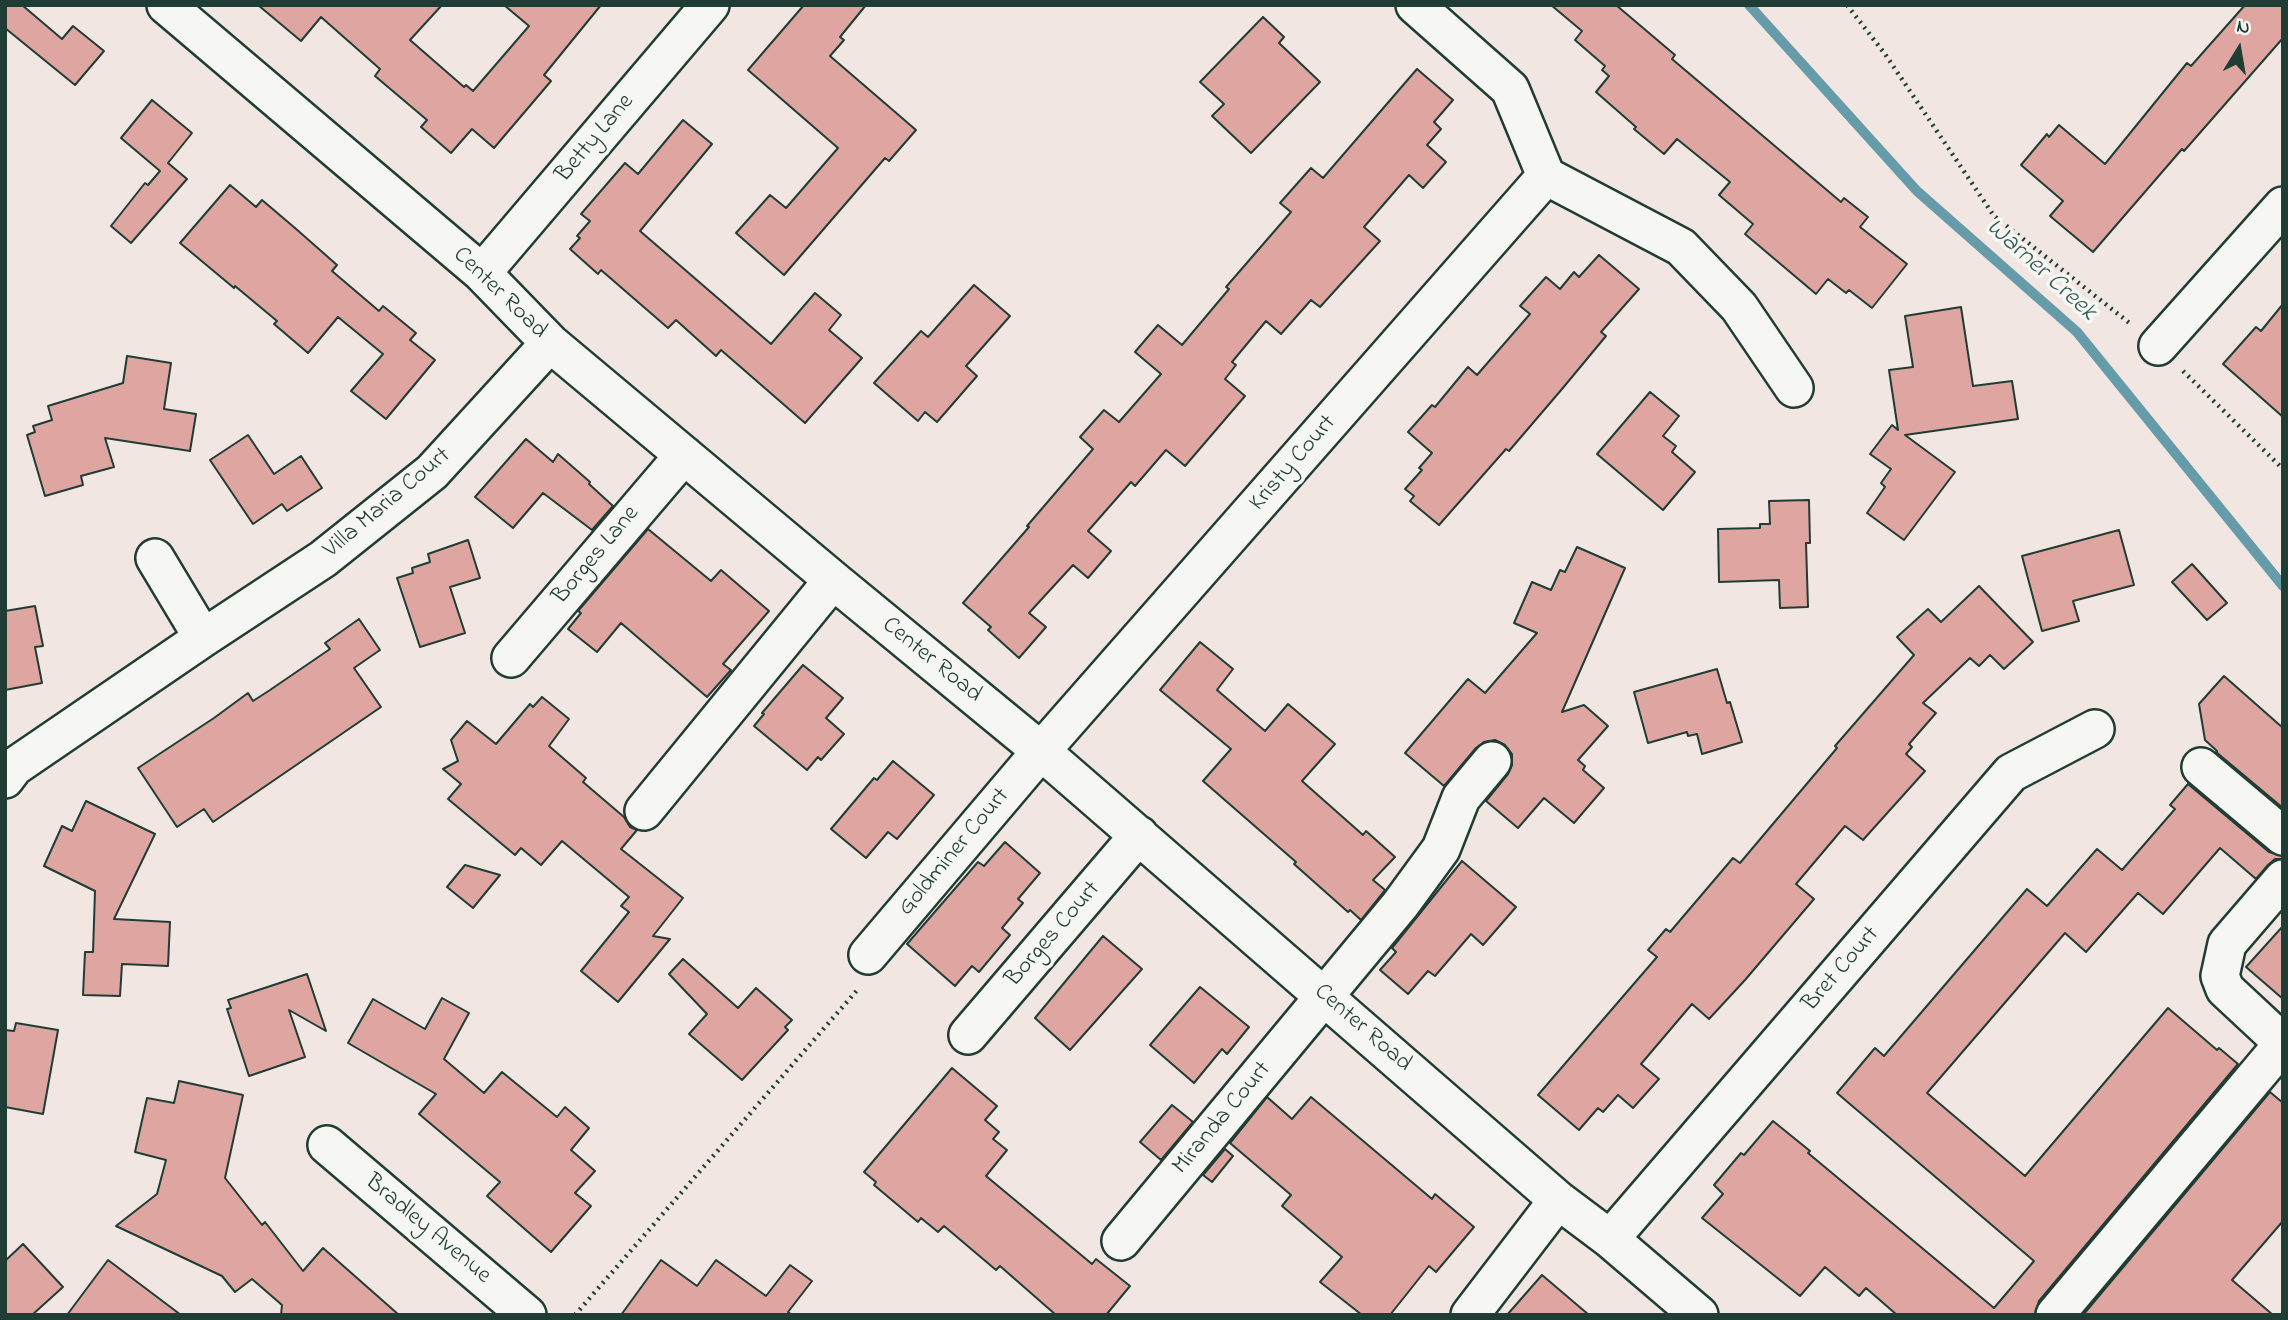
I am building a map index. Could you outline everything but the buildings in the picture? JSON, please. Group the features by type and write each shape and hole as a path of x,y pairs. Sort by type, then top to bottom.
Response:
{"street":[{"name":"Center Road","path":"166,5 482,273 550,344 1041,751 1558,1200 1610,1239 1699,1315"},
{"name":"Betty Lane","path":"482,273 710,5"},
{"path":"1415,5 1510,89 1546,176 1681,247 1739,307 1794,388"},
{"name":"Kristy Court","path":"1041,751 1546,176"},
{"path":"2158,346 2283,206"},
{"name":"Villa Maria Court","path":"5,779 14,767 323,559 432,472 550,344"},
{"name":"Borges Lane","path":"510,658 684,455"},
{"path":"155,558 203,638"},
{"path":"644,811 833,580"},
{"name":"Bret Court","path":"1610,1239 2011,773 2095,729"},
{"name":"Goldminer Court","path":"868,955 1041,751"},
{"name":"Miranda Court","path":"1121,1241 1430,867 1441,849 1461,798 1492,761"},
{"path":"2201,767 2283,836"},
{"name":"Borges Court","path":"968,1035 1139,835"},
{"path":"2054,1315 2283,1043 2225,989 2220,976 2227,944 2283,879"},
{"name":"Bradley Avenue","path":"327,1145 527,1315"},
{"path":"1470,1315 1558,1200"}],"path":[{"path":"1847,5 1885,54 1994,216 2158,346 2283,469"},
{"path":"575,1315 859,989 868,955"}],"waterway":[{"name":"Warner Creek","path":"1749,5 1917,191 2077,332 2283,586"}]}
